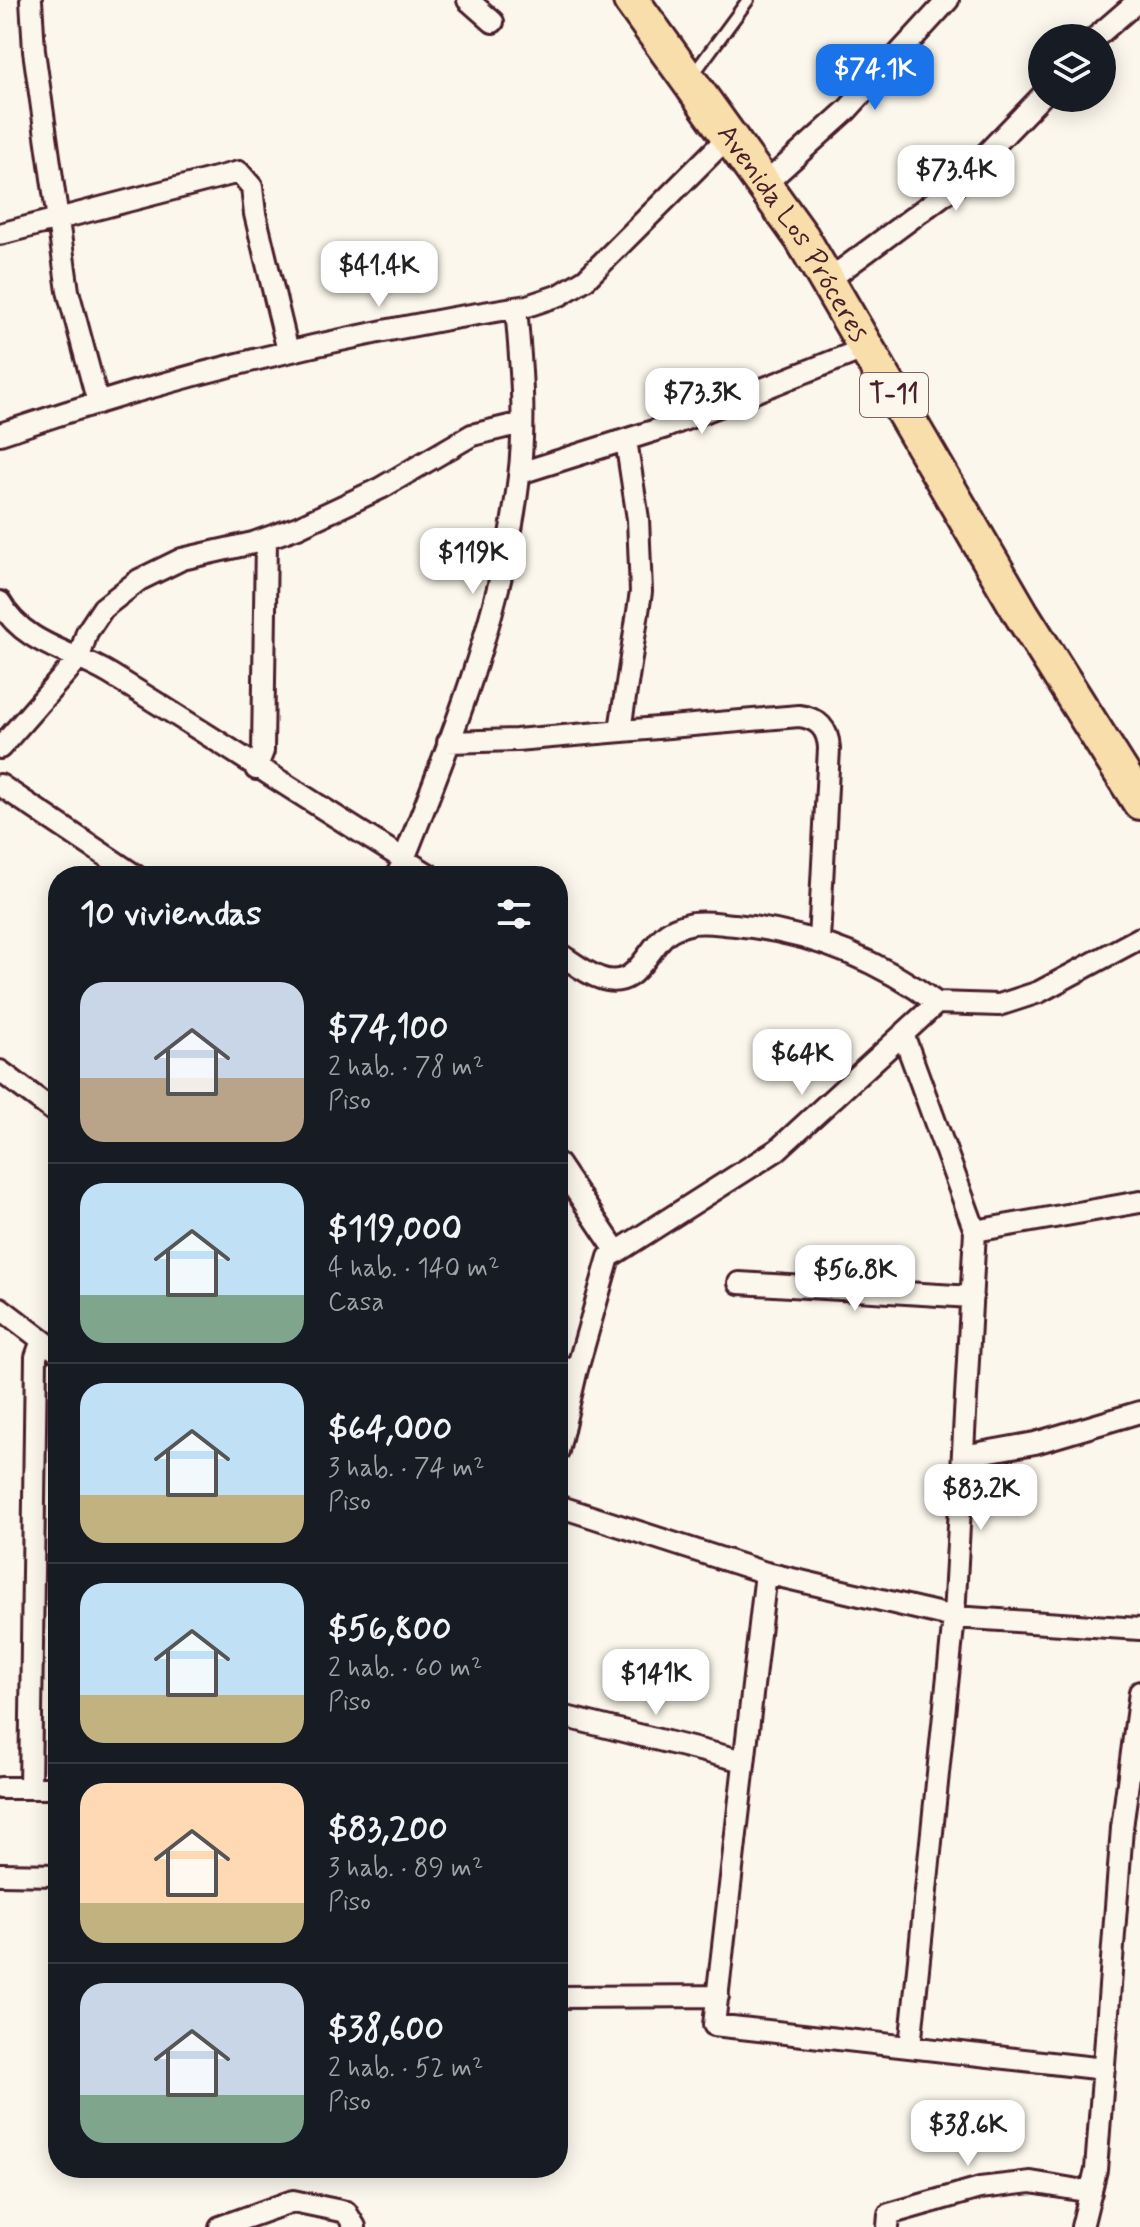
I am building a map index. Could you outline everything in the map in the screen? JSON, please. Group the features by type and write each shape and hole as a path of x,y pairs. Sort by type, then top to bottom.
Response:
{"highway":[{"name":"Avenida Los Próceres","path":"631,0 764,185 827,281 1022,615 1135,784"}],"street":[{"path":"31,0 34,51 68,291 98,403"},
{"path":"468,0 493,22"},
{"path":"764,185 847,110 948,0"},
{"path":"1111,24 1139,0"},
{"path":"827,281 954,187 1028,110"},
{"path":"0,434 98,403 288,351 516,308 560,295 586,279 729,136"},
{"path":"0,234 232,171 245,175 252,187 255,214 288,351"},
{"path":"401,866 448,742 499,582 520,473 522,423 516,308"},
{"path":"520,473 626,440 866,348"},
{"path":"0,748 79,658 94,619 139,580 182,559 266,539 381,488 472,435 522,423"},
{"path":"620,730 641,592 638,519 626,440"},
{"path":"256,769 263,751 266,539"},
{"path":"0,602 29,634 79,658 256,769 397,866"},
{"path":"448,742 516,740 799,716 819,723 827,734 829,748 819,941"},
{"path":"0,785 121,866"},
{"path":"568,959 600,978 616,980 636,972 665,934 692,923 749,926 819,941 893,973 937,1003 999,1005 1039,992 1140,938"},
{"path":"568,1366 609,1257 777,1150 937,1003"},
{"path":"903,1034 975,1231 954,1617 910,2047"},
{"path":"0,1071 48,1107"},
{"path":"568,1179 617,1252"},
{"path":"975,1231 1140,1202"},
{"path":"739,1283 972,1297"},
{"path":"0,1308 48,1344"},
{"path":"30,1788 36,1357 48,1348"},
{"path":"963,1456 1035,1443 1140,1412"},
{"path":"568,1509 766,1573 954,1617 1140,1629"},
{"path":"766,1573 714,2025 1104,2069"},
{"path":"1082,2227 1096,2170 1131,1827 1140,1692"},
{"path":"568,1717 744,1761"},
{"path":"0,1788 48,1788"},
{"path":"0,1874 48,1875"},
{"path":"568,1997 718,1996"},
{"path":"888,2227 889,2214 980,2188 1031,2182 1091,2192"},
{"path":"220,2227 293,2201 346,2212 355,2227"}],"lane":[{"path":"689,80 748,0"}]}
